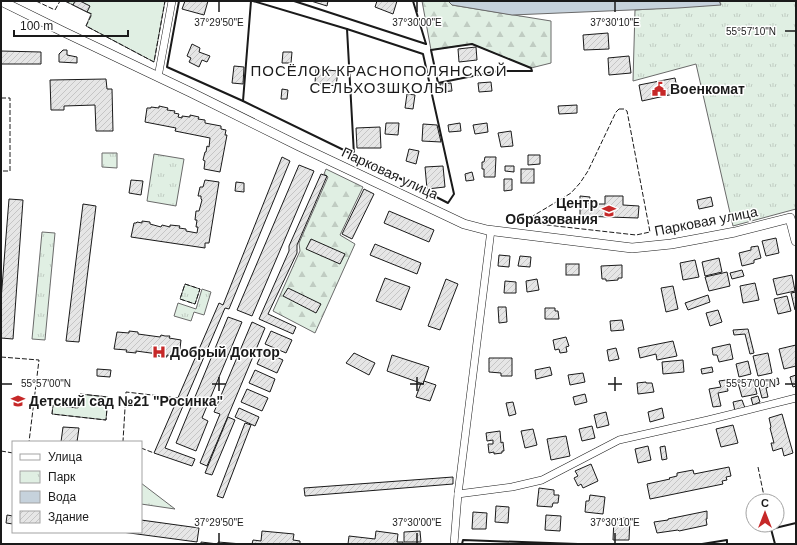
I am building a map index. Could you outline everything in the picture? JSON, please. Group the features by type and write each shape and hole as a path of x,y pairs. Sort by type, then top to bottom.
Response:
{"street":[{"name":"Парковая улица","path":"1,1 299,146 464,224 492,230 632,248 684,242 735,232 793,217"},
{"path":"158,77 172,1"},
{"path":"793,217 796,241"},
{"path":"454,544 458,494 492,230"},
{"path":"458,494 512,487 542,480 619,440 796,398"}],"green space":[{"path":"65,1 165,1 154,62 86,26 91,14"},
{"path":"422,1 448,1 452,5 551,21 551,63 531,68 472,44 431,50"},
{"path":"719,1 796,1 796,209 733,226 696,64 633,81 635,10 721,4"},
{"path":"102,153 117,153 117,168 102,167"},
{"path":"154,154 184,159 176,206 147,201"},
{"path":"326,169 363,187 340,235 355,244 315,333 273,311 300,251 299,243 328,177 324,174"},
{"path":"42,232 55,233 45,340 32,339"},
{"path":"185,284 200,289 195,304 180,299"},
{"path":"202,289 211,292 204,315 194,312 191,321 174,316 178,303 196,309"},
{"path":"80,394 108,397 106,420 52,414 53,405 78,408"},
{"path":"142,484 175,509 142,504"}],"water":[{"path":"448,1 719,1 721,5 512,15 452,5"}],"building":[{"path":"75,1 80,1 90,6 87,12 73,5"},
{"path":"185,1 208,1 204,15 182,9"},
{"path":"311,1 328,1 327,6"},
{"path":"377,1 397,1 393,14 375,7"},
{"path":"608,33 609,49 584,50 583,35"},
{"path":"192,44 200,48 199,52 210,56 207,62 202,60 199,67 189,62 191,58 187,56"},
{"path":"476,47 477,60 459,62 458,49"},
{"path":"63,50 67,50 67,55 77,57 77,63 59,62 59,54"},
{"path":"1,51 41,52 41,64 1,64"},
{"path":"283,52 292,52 291,63 282,63"},
{"path":"629,56 631,73 609,75 608,58"},
{"path":"234,66 244,67 243,84 232,83"},
{"path":"316,69 338,71 336,86 315,83"},
{"name":"Военкомат","path":"675,78 678,93 642,101 639,85"},
{"path":"106,79 107,89 112,89 113,131 96,131 95,105 64,106 64,110 51,110 50,80"},
{"path":"491,82 492,91 479,92 478,83"},
{"path":"451,83 452,91 441,92 440,84"},
{"path":"282,89 288,90 287,99 281,99"},
{"path":"407,94 415,95 413,109 405,108"},
{"path":"577,105 577,113 559,114 558,106"},
{"path":"159,106 168,108 167,110 175,111 174,113 179,114 178,117 190,117 190,115 199,117 198,119 205,120 205,123 221,126 221,129 226,130 225,135 227,135 220,172 204,169 205,161 203,160 207,146 209,147 210,138 175,131 176,128 145,122 147,108 159,108"},
{"path":"386,123 399,123 398,135 385,134"},
{"path":"460,123 461,131 449,132 448,125"},
{"path":"487,123 488,132 475,134 473,125"},
{"path":"423,124 437,125 441,142 422,141"},
{"path":"380,127 381,148 357,148 356,128"},
{"path":"511,131 513,146 501,147 498,133"},
{"path":"409,149 419,151 416,164 406,161"},
{"path":"528,155 540,155 540,164 528,165"},
{"path":"282,157 290,161 229,309 225,308 165,448 195,459 192,466 154,453 219,303 223,305"},
{"path":"485,157 496,157 495,177 484,177 482,162 484,162"},
{"path":"299,165 314,171 252,316 237,310"},
{"path":"443,166 445,187 427,189 425,167"},
{"path":"505,166 514,166 514,172 505,171"},
{"path":"521,169 534,169 534,183 521,183"},
{"path":"472,172 474,180 466,181 465,174"},
{"path":"321,174 327,176 297,245 297,253 268,314 296,327 293,334 259,319"},
{"path":"504,179 512,179 512,190 504,191"},
{"path":"131,180 143,181 141,195 129,193"},
{"path":"205,180 219,182 209,243 205,243 205,248 131,237 134,223 142,223 142,221 150,222 150,224 161,227 162,225 170,227 170,225 180,226 179,228 186,229 186,231 197,233 197,220 195,220 196,211 199,211 202,200 201,196 198,196 200,187 203,187"},
{"path":"236,182 244,183 244,192 235,191"},
{"path":"364,189 374,194 352,239 342,234"},
{"name":"Центр Образования","path":"580,196 590,197 589,204 605,204 605,196 623,196 623,205 639,206 638,218 580,216"},
{"path":"711,197 713,206 699,209 697,200"},
{"path":"9,199 23,200 13,339 1,338 1,300"},
{"path":"83,204 96,206 79,342 66,341"},
{"path":"389,211 434,230 429,242 384,223"},
{"path":"776,238 779,253 766,256 762,241"},
{"path":"311,239 345,254 340,264 306,249"},
{"path":"375,244 421,263 417,274 370,255"},
{"path":"758,246 761,258 754,260 754,263 742,266 739,253 751,250 751,247"},
{"path":"499,255 510,256 509,267 498,266"},
{"path":"520,256 531,257 530,267 518,266"},
{"path":"719,258 722,272 705,276 702,262"},
{"path":"695,260 699,277 683,280 680,263"},
{"path":"566,264 579,264 579,275 566,275"},
{"path":"622,265 622,278 618,278 618,280 606,281 606,279 602,279 601,266"},
{"path":"742,270 744,276 732,279 730,273"},
{"path":"727,272 730,286 709,291 705,277"},
{"path":"792,275 795,291 777,295 773,279"},
{"path":"385,278 410,287 401,310 376,301"},
{"path":"446,279 458,284 440,330 428,326"},
{"path":"537,279 539,290 527,292 526,281"},
{"path":"505,281 516,282 516,293 504,293"},
{"path":"755,283 759,300 743,303 740,286"},
{"path":"673,286 678,309 666,312 661,288"},
{"path":"288,288 321,304 316,313 283,296"},
{"path":"796,292 796,309 795,310 791,293"},
{"path":"708,295 710,302 688,310 685,303"},
{"path":"787,296 791,311 778,314 774,299"},
{"path":"498,307 506,307 507,322 499,323"},
{"path":"545,308 555,308 555,311 558,311 559,319 545,319"},
{"path":"718,310 722,322 710,326 706,313"},
{"path":"228,317 242,322 202,418 208,421 196,451 176,443"},
{"path":"622,320 624,330 611,331 610,321"},
{"path":"252,322 265,328 207,466 200,463 220,414 214,412"},
{"path":"748,329 754,353 750,354 745,334 734,335 733,330"},
{"path":"129,331 138,332 138,334 160,337 161,335 170,336 169,338 181,340 179,357 167,355 167,357 158,356 158,354 136,351 136,353 126,352 127,350 114,349 117,332 129,333"},
{"path":"271,331 292,340 286,353 265,344"},
{"path":"566,337 569,346 566,347 567,352 560,353 559,349 555,350 553,340"},
{"path":"673,341 677,356 657,360 656,354 640,358 638,348"},
{"path":"730,344 733,359 719,362 717,355 713,355 712,348"},
{"path":"796,345 796,366 784,369 779,349"},
{"path":"616,348 619,359 609,361 607,350"},
{"path":"263,351 283,360 277,373 257,364"},
{"path":"354,353 375,363 369,375 346,363"},
{"path":"768,353 772,373 758,376 753,356"},
{"path":"392,355 429,367 423,384 387,371"},
{"path":"489,358 512,358 512,376 501,376 501,373 489,372"},
{"path":"683,360 684,372 663,374 662,362"},
{"path":"748,361 751,374 739,377 736,364"},
{"path":"550,367 552,375 536,379 535,370"},
{"path":"712,367 713,372 702,374 701,369"},
{"path":"97,369 111,370 110,377 97,376"},
{"path":"255,370 275,379 270,392 249,383"},
{"path":"583,373 585,382 570,385 568,375"},
{"path":"796,375 796,386 793,387 790,377"},
{"path":"778,378 779,384 766,388 768,397 762,398 758,383"},
{"path":"753,379 757,394 742,397 738,383"},
{"path":"726,380 728,391 718,393 721,406 713,407 709,389 721,387 719,381"},
{"path":"424,381 436,385 430,401 416,397 421,383 423,384"},
{"path":"637,383 652,383 654,392 638,394"},
{"path":"247,389 268,398 262,411 241,402"},
{"path":"585,394 587,402 575,405 573,397"},
{"path":"758,396 760,402 753,405 751,398"},
{"path":"742,400 745,408 735,411 733,402"},
{"path":"513,402 516,414 509,416 506,403"},
{"path":"239,408 259,417 255,426 235,417"},
{"path":"662,408 664,418 650,422 648,412"},
{"path":"606,412 609,425 597,428 594,415"},
{"path":"782,414 793,453 784,456 782,448 773,451 771,443 774,443 769,418"},
{"path":"228,417 235,420 212,475 205,473"},
{"path":"245,423 251,425 223,498 217,496"},
{"path":"733,425 738,443 721,447 716,429"},
{"path":"592,426 595,438 582,441 579,429"},
{"path":"63,427 79,428 77,441 61,441"},
{"path":"533,429 537,445 525,448 521,431"},
{"path":"500,431 501,443 503,442 504,451 502,451 502,453 489,453 488,444 493,444 493,440 487,441 486,433"},
{"path":"566,436 570,456 551,460 547,439"},
{"path":"648,446 651,460 638,463 635,449"},
{"path":"665,446 667,459 662,460 660,447"},
{"path":"591,464 598,481 583,488 581,484 578,486 574,478 578,476 575,471"},
{"path":"729,467 731,476 726,477 727,480 722,481 723,484 650,499 647,484 670,479 669,478 677,476 677,473 693,470 694,474"},
{"path":"453,477 453,484 305,496 304,488"},
{"path":"539,488 554,490 554,495 559,495 558,503 553,503 552,507 537,506"},
{"path":"590,495 605,497 603,514 585,512 586,501 589,501"},
{"path":"496,506 509,507 508,523 495,522"},
{"path":"707,511 707,525 679,531 657,533 654,522"},
{"path":"473,512 487,513 486,529 472,529"},
{"path":"7,515 12,516 12,524 6,523"},
{"path":"546,515 561,516 560,531 545,530"},
{"path":"614,518 630,518 629,540 613,540"},
{"path":"142,520 199,528 197,542 130,533 142,533"},
{"path":"262,531 294,534 293,540 300,541 300,544 252,544 253,540 261,541"},
{"path":"376,531 398,534 397,542 403,542 403,544 348,544 349,536 375,539"},
{"path":"420,531 421,542 404,542 404,532"},
{"path":"201,542 218,544 201,544"},
{"path":"218,542 242,544 218,544"}],"fence":[{"path":"36,1 55,10 60,1"},
{"path":"65,1 73,5"},
{"path":"87,12 92,14 86,26 154,62 165,1"},
{"path":"1,98 10,98 10,171 1,171"},
{"path":"619,109 624,109 627,111 650,232 636,235 529,223 533,216 571,193 580,183 588,171 616,112 619,109"},
{"path":"185,284 200,289 195,304 180,299 185,284"},
{"path":"1,357 39,360 29,441"},
{"path":"123,441 126,392 178,398"},
{"path":"80,394 108,397 106,420 52,414 53,405 78,408 80,394"},
{"path":"142,448 154,453"},
{"path":"1,451 12,453"},
{"path":"758,467 763,493"}],"wall":[{"path":"179,1 167,67 243,101 448,203 454,194 423,54 347,29"},
{"path":"243,101 251,1"},
{"path":"253,1 347,29 354,155"},
{"path":"294,1 426,44"},
{"path":"413,1 426,44"},
{"path":"472,44 531,68 532,71 498,71 438,83 431,50 472,44"},
{"path":"775,544 771,529 796,523"},
{"path":"462,544 463,540 578,544"},
{"path":"702,544 727,540 727,544"}],"place":[{"name":"Военкомат","path":"659,89"},
{"name":"Центр Образования","path":"609,211"},
{"name":"Добрый Доктор","path":"159,352"},
{"name":"Детский сад №21 \"Росинка\"","path":"18,401"}],"district":[{"name":"ПОСЁЛОК КРАСНОПОЛЯНСКОЙ СЕЛЬХОЗШКОЛЫ","path":"379,80"}]}
